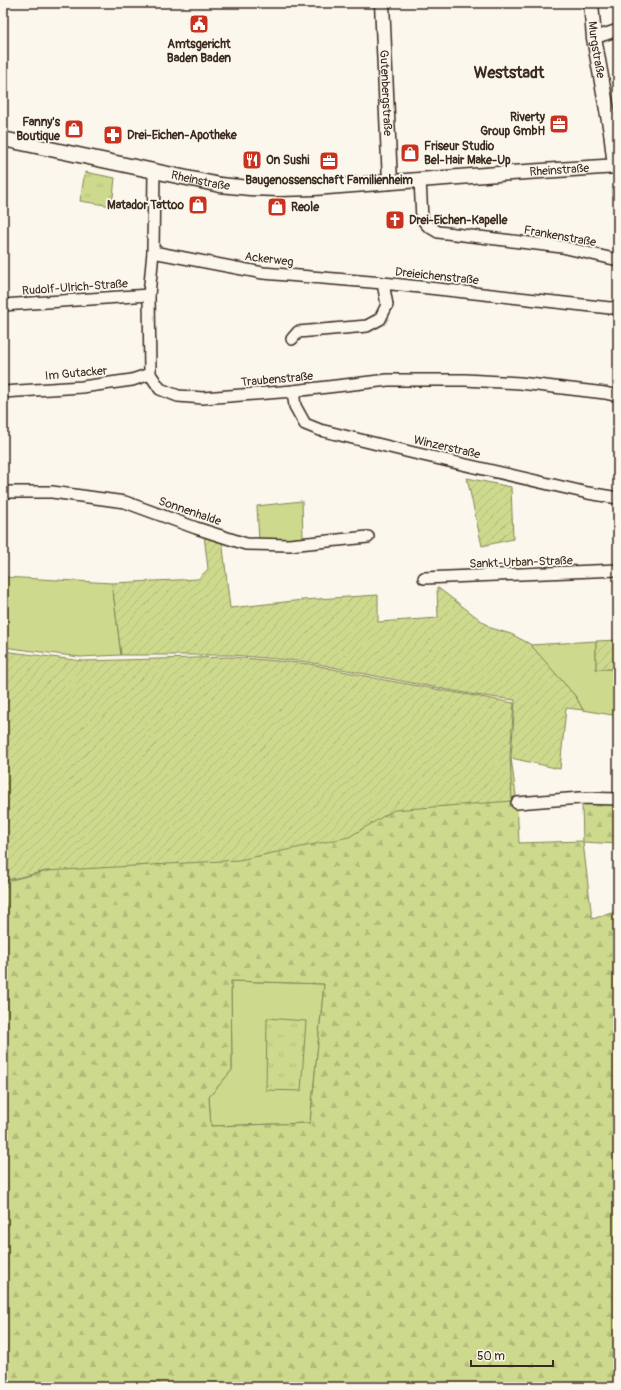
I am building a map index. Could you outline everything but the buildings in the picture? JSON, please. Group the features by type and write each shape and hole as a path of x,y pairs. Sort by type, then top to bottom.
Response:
{"street":[{"name":"Gutenbergstraße","path":"382,3 390,182"},
{"name":"Murgstraße","path":"591,3 594,38 616,166"},
{"path":"594,38 618,30"},
{"name":"Rheinstraße","path":"3,139 220,185 250,188 314,188 616,166"},
{"path":"150,374 149,295 153,252 154,170"},
{"name":"Frankenstraße","path":"420,180 422,219 428,226 438,232 562,247 618,260"},
{"name":"Ackerweg","path":"153,252 263,273 383,283"},
{"name":"Dreieichenstraße","path":"292,339 298,332 367,326 380,319 387,305 383,283 610,308 618,307"},
{"name":"Rudolf-Ulrich-Straße","path":"3,305 149,295"},
{"name":"Traubenstraße","path":"150,374 160,389 178,396 203,398 293,391 388,380 466,380 520,383 605,393 618,396"},
{"name":"Im Gutacker","path":"3,392 82,387 132,380 150,374"},
{"name":"Winzerstraße","path":"293,391 296,406 305,424 320,430 430,457 588,493 618,498"},
{"name":"Sonnenhalde","path":"3,492 52,492 125,502 196,528 246,544 289,545 368,536"},
{"name":"Sankt-Urban-Straße","path":"424,578 618,570"},
{"path":"517,803 580,798 618,799"}],"green space":[{"path":"85,172 115,178 112,206 80,201"},
{"path":"467,478 511,487 513,539 482,546"},
{"path":"302,501 303,538 259,540 257,506"},
{"path":"204,535 222,539 230,608 303,600 378,595 378,622 438,618 437,587 491,628 511,634 530,644 576,697 583,710 566,708 560,769 511,758 515,700 476,695 309,662 232,655 121,655 112,583 198,579 208,569"},
{"path":"3,577 112,583 121,655 80,657 3,647"},
{"path":"618,640 618,669 596,669 596,641"},
{"path":"596,641 596,669 618,669 618,716 583,710 576,697 530,645"},
{"path":"3,651 83,661 231,657 310,664 379,679 514,703 510,755 512,801 394,810 349,837 239,860 46,871 3,881"},
{"path":"428,740 511,758 517,803 519,843 583,841 582,803 618,804 618,844 583,842 592,919 618,911 618,1387 3,1387 3,882 52,870","holes":["231,981 324,984 310,1123 211,1126 209,1097 232,1070"]},
{"path":"231,981 324,984 310,1123 211,1126 209,1097 232,1070"},
{"path":"267,1018 306,1021 301,1091 266,1090"}],"place":[{"name":"Amtsgericht Baden Baden","path":"199,24"},
{"name":"Riverty Group GmbH","path":"559,124"},
{"name":"Fanny's Boutique","path":"74,129"},
{"name":"Drei-Eichen-Apotheke","path":"113,135"},
{"name":"Friseur Studio Bel-Hair Make-Up","path":"410,153"},
{"name":"On Sushi","path":"252,160"},
{"name":"Baugenossenschaft Familienheim","path":"329,161"},
{"name":"Matador Tattoo","path":"198,205"},
{"name":"Reole","path":"277,207"},
{"name":"Drei-Eichen-Kapelle","path":"395,220"}],"district":[{"name":"Weststadt","path":"509,72"}]}
